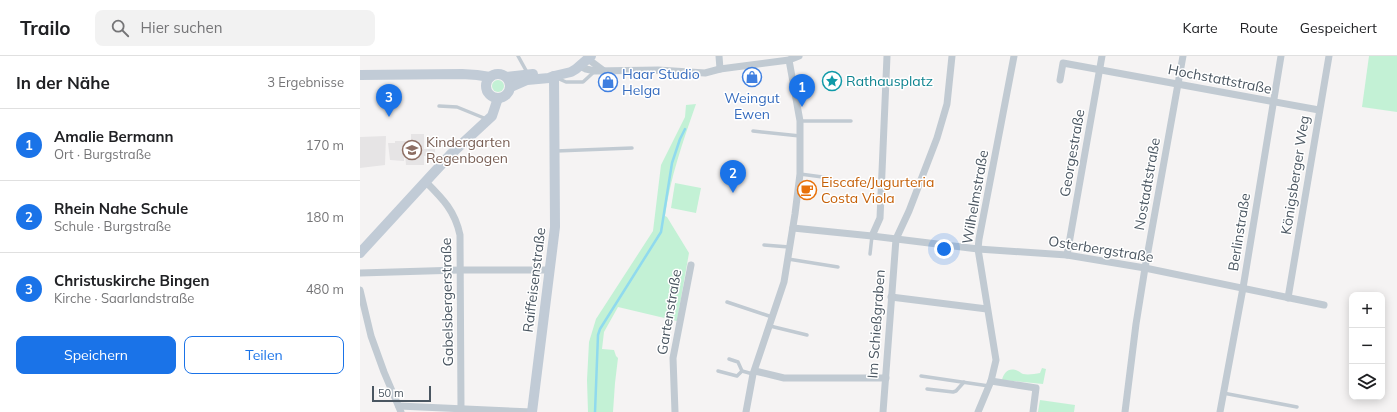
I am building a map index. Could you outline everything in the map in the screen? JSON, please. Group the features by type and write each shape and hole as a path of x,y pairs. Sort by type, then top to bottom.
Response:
{"street":[{"path":"719,56 720,69"},
{"path":"586,60 586,70 595,71 658,70 705,72 789,60 799,56"},
{"path":"872,236 880,218 887,56"},
{"path":"896,239 909,211 937,138 947,104 952,56"},
{"name":"Wilhelmstraße","path":"978,412 990,384 996,360 978,249 979,239 1014,56"},
{"name":"Georgestraße","path":"1067,255 1102,56"},
{"name":"Nostadtstraße","path":"1125,412 1136,324 1145,268 1183,56"},
{"name":"Berlinstraße","path":"1220,412 1243,288 1281,56"},
{"name":"Königsberger Weg","path":"1288,298 1329,56"},
{"path":"586,60 604,71"},
{"path":"360,253 455,150 482,122 492,116 491,89 496,74 500,74 509,82 549,78 571,72 586,60"},
{"path":"746,412 754,372 784,282 800,174 800,121 789,60"},
{"name":"Hochstattstraße","path":"1060,80 1063,63 1320,110"},
{"path":"360,75 462,74 505,96 508,94 509,82"},
{"path":"509,82 528,74 549,74 554,76"},
{"name":"Raiffeisenstraße","path":"532,412 555,227 554,76"},
{"name":"Gabelsbergerstraße","path":"426,182 443,198 452,211 460,235 461,409"},
{"name":"Osterbergstraße","path":"793,228 978,249 1067,255 1145,268 1324,305"},
{"name":"Im Schießgraben","path":"883,412 896,239"},
{"name":"Gartenstraße","path":"675,412 673,358 691,265"},
{"path":"360,273 460,270 549,270"},
{"path":"360,290 371,336 384,372 400,409 461,409 532,412"},
{"path":"891,298 987,309"},
{"path":"754,372 784,378 886,378"},
{"path":"990,384 1036,388 1033,412"}],"lane":[{"path":"518,56 528,74"},
{"path":"554,76 566,82 583,82 595,71"},
{"path":"439,106 457,107 482,122"},
{"path":"800,121 851,121"},
{"path":"753,131 801,136"},
{"path":"555,151 632,148"},
{"path":"800,174 830,178"},
{"path":"870,254 872,236"},
{"path":"764,245 790,248"},
{"path":"788,260 838,268"},
{"path":"727,302 773,317"},
{"path":"770,326 807,336"},
{"path":"729,359 738,362 742,371"},
{"path":"718,371 737,376 742,371 754,372"},
{"path":"921,376 990,384"},
{"path":"927,389 953,392 956,391 964,382"},
{"path":"1223,393 1297,407"}],"shaded area":[{"name":"Kindergarten Regenbogen","path":"411,134 424,134 424,149 435,149 435,157 424,156 424,165 406,165 405,153 404,161 390,160 388,143 395,143 395,141 411,141"},
{"path":"386,136 385,165 360,168 360,137"}],"green space":[{"path":"1369,56 1397,56 1397,112 1362,107"},
{"path":"496,80 500,80 504,86 500,92 496,92 492,88 492,84"},
{"path":"696,104 674,174 665,216 689,253 677,321 618,307 604,332 602,349 614,350 618,358 613,412 588,412 587,380 589,342 596,319 653,231 661,165 685,117 686,105"},
{"path":"675,183 701,188 696,213 671,208"},
{"path":"1042,368 1046,369 1043,384 1002,380 1007,371 1010,370 1015,370 1023,374 1029,374 1040,373"},
{"path":"1040,400 1075,405 1074,412 1038,412"}],"waterway":[{"path":"595,412 598,335 600,329 661,232 672,163 685,129"}],"place":[{"name":"Weingut Ewen","path":"752,77"},
{"name":"Rathausplatz","path":"832,81"},
{"name":"Haar Studio Helga","path":"608,82"},
{"name":"Amalie Bermann","path":"802,107"},
{"name":"Christuskirche Bingen","path":"389,117"},
{"name":"Kindergarten Regenbogen","path":"412,150"},
{"name":"Eiscafe/Jugurteria Costa Viola","path":"807,190"},
{"name":"Rhein Nahe Schule","path":"733,193"}]}
